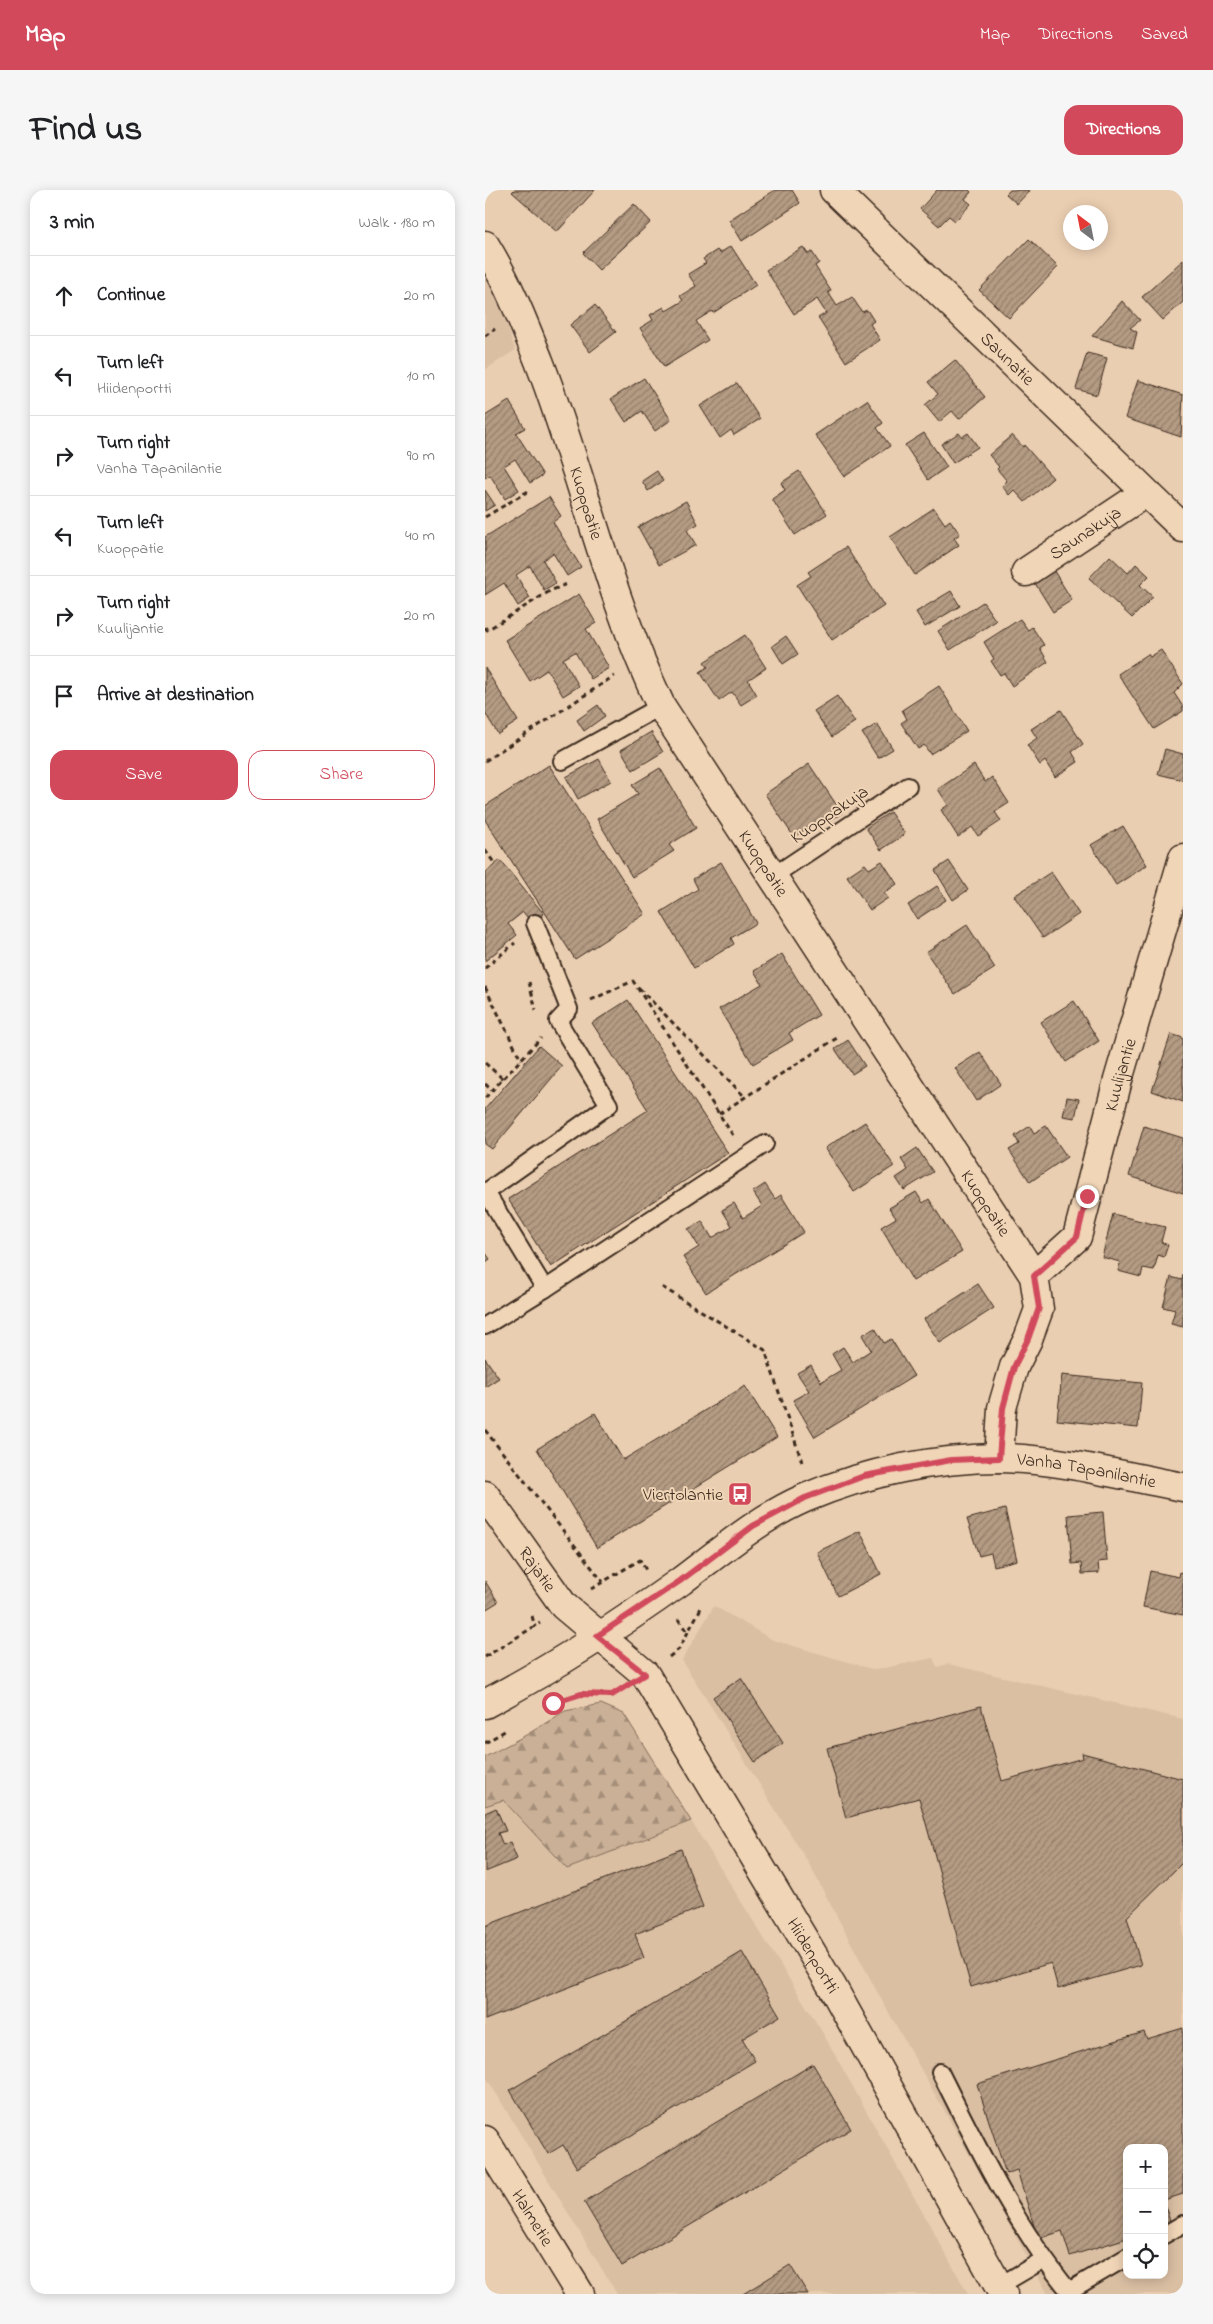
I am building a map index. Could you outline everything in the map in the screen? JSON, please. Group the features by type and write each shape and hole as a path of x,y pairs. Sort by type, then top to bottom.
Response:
{"street":[{"name":"Saunatie","path":"834,190 1183,528"},
{"name":"Kuoppatie","path":"485,245 507,281 552,396 612,585 639,661 661,706 1034,1276 1039,1308 1028,1339 1014,1367 1003,1408 999,1458"},
{"name":"Saunakuja","path":"1026,572 1145,493"},
{"name":"Kuulijantie","path":"1034,1276 1077,1237 1118,1080 1183,858"},
{"name":"Vanha Tapanilantie","path":"485,1704 538,1675 680,1581 753,1526 805,1498 864,1476 951,1460 999,1458 1026,1459 1071,1466 1183,1487"},
{"name":"Rajatie","path":"485,1495 564,1606 597,1636"},
{"name":"Hiidenportti","path":"597,1636 645,1674 833,1988 1001,2290"},
{"name":"Halmetie","path":"485,2140 580,2294"}],"lane":[{"path":"561,761 661,706"},
{"name":"Kuoppakuja","path":"773,876 908,786"},
{"path":"535,922 569,1009 557,1021 609,1105 485,1191 545,1289"},
{"path":"485,1326 545,1289 765,1144"},
{"path":"940,2072 988,2169 1043,2260 1069,2291 1123,2259"},
{"path":"1166,2234 1183,2224"},
{"path":"1001,2290 1043,2260"}],"path":[{"path":"485,517 530,490"},
{"path":"485,627 487,630 550,591 569,582"},
{"path":"485,761 639,661"},
{"path":"485,850 495,864"},
{"path":"485,968 519,940 521,949"},
{"path":"528,976 536,1011"},
{"path":"633,982 745,1097"},
{"path":"569,1009 633,982"},
{"path":"633,982 747,1156"},
{"path":"485,988 521,1060"},
{"path":"719,1114 866,1020"},
{"path":"485,1098 543,1037 541,1028"},
{"path":"485,1063 503,1079"},
{"path":"485,1084 492,1090"},
{"path":"662,1287 765,1350 802,1462"},
{"path":"485,1430 603,1582 640,1560"},
{"path":"553,1703 581,1694 612,1695 645,1674 679,1649 701,1607 707,1601"},
{"path":"485,1657 535,1627"},
{"path":"485,1743 510,1728"}],"shaded area":[{"path":"485,278 503,311 515,350 485,370"},
{"path":"714,1606 773,1640 875,1670 933,1658 937,1667 948,1664 1183,1719 1183,2294 1048,2294 880,1997 808,1862 682,1660"},
{"path":"502,1800 567,1868 691,1821 824,2035 968,2294 617,2294 485,2075 485,1806"}],"green space":[{"path":"601,1704 624,1714 691,1821 567,1869 503,1800 485,1806 485,1757 565,1711"}],"building":[{"path":"514,190 595,190 557,232 512,192"},
{"path":"775,190 792,190 800,203 742,241 729,220"},
{"path":"937,190 969,190 971,192 965,199 971,204 955,221 949,216 939,226 920,209"},
{"path":"1010,190 1030,190 1017,204 1006,194"},
{"path":"634,204 651,222 599,270 583,253"},
{"path":"1029,239 1058,267 1009,318 979,290"},
{"path":"731,246 756,285 713,313 712,311 696,321 708,340 664,367 640,328 653,320 650,315 664,307 666,311 683,301 680,296 696,286 688,274 706,263 703,259 717,250 720,253"},
{"path":"803,247 808,254 812,252 819,263 815,266 831,291 828,292 837,306 852,297 862,312 867,310 874,321 870,324 880,340 846,362 818,318 826,313 817,299 794,314 766,270"},
{"path":"1183,260 1183,302 1163,320 1142,297"},
{"path":"1122,301 1140,320 1130,328 1137,332 1133,348 1092,336"},
{"path":"595,305 616,332 590,352 570,325"},
{"path":"1087,353 1107,358 1097,395 1076,389"},
{"path":"955,360 985,397 959,419 952,411 939,422 925,405 938,394 928,382"},
{"path":"644,378 671,420 655,431 642,411 626,422 611,399"},
{"path":"1138,380 1183,395 1181,437 1125,418"},
{"path":"737,383 760,419 734,435 731,430 720,438 700,406"},
{"path":"867,400 883,423 877,428 890,446 844,477 815,435"},
{"path":"509,401 525,428 516,433 543,475 530,483 515,459 504,466 519,490 505,499 490,475 485,478 485,416"},
{"path":"924,433 947,467 928,480 905,445"},
{"path":"959,433 962,437 968,433 978,447 953,463 941,444"},
{"path":"1012,435 1023,447 1024,445 1053,478 1025,502 1014,490 1009,495 1002,486 1007,481 989,455"},
{"path":"657,471 663,481 648,491 642,481"},
{"path":"799,471 827,514 795,535 772,499 785,490 781,483"},
{"path":"485,490 495,505 485,511"},
{"path":"549,497 561,516 553,522 581,567 567,576 553,553 543,560 556,583 544,590 530,566 516,575 530,598 518,606 504,583 485,595 485,537"},
{"path":"686,501 698,524 687,530 696,545 659,565 638,527"},
{"path":"934,508 945,524 950,520 960,534 954,538 959,545 915,575 890,537"},
{"path":"846,547 884,606 832,640 797,585 811,576 808,572"},
{"path":"1110,556 1128,573 1136,564 1149,576 1140,585 1153,597 1132,618 1089,578"},
{"path":"1052,568 1072,600 1053,612 1033,580"},
{"path":"951,591 960,606 925,627 916,612"},
{"path":"579,594 596,623 586,629 609,668 591,679 575,652 563,659 579,686 563,696 547,670 530,681 505,640"},
{"path":"983,602 996,621 950,650 938,631"},
{"path":"1020,619 1028,630 1032,627 1044,645 1040,648 1048,662 1012,686 1004,673 1000,675 991,661 994,659 984,642"},
{"path":"745,635 766,668 748,680 757,695 741,705 732,692 719,701 700,672 708,667 704,662"},
{"path":"786,636 798,654 783,664 772,646"},
{"path":"1161,650 1183,684 1174,693 1183,707 1183,711 1154,729 1118,674 1148,654 1150,657"},
{"path":"485,668 518,721 498,734 485,713"},
{"path":"939,686 967,731 930,754 924,745 918,749 901,723 907,719 902,710"},
{"path":"837,696 855,722 832,737 814,711"},
{"path":"598,705 605,716 584,731 577,720"},
{"path":"1061,710 1083,744 1072,752 1078,762 1055,777 1045,761 1040,765 1027,745 1037,738 1031,729"},
{"path":"877,724 893,749 878,758 862,733"},
{"path":"651,732 663,752 633,770 621,750"},
{"path":"1165,749 1183,754 1183,780 1158,774"},
{"path":"599,759 611,781 578,799 566,777"},
{"path":"809,764 842,813 828,822 824,817 794,837 765,794"},
{"path":"549,765 645,914 575,959 485,820 485,806"},
{"path":"974,765 985,782 992,777 1009,803 995,812 1001,821 978,836 972,827 958,837 941,810 948,805 938,789"},
{"path":"660,768 696,828 669,845 674,851 632,877 597,819 638,794 632,785"},
{"path":"890,812 905,834 881,850 866,828"},
{"path":"1123,826 1147,865 1116,885 1091,845"},
{"path":"500,860 544,914 532,923 523,912 508,924 517,935 485,961 485,873"},
{"path":"882,861 897,884 884,893 888,898 870,910 847,876 865,864 869,869"},
{"path":"949,861 968,890 953,900 935,870"},
{"path":"721,862 756,923 731,938 734,944 694,968 661,912 698,889 693,879"},
{"path":"1051,872 1079,914 1043,938 1014,896"},
{"path":"937,886 946,900 917,919 908,905"},
{"path":"967,925 995,968 955,994 926,952"},
{"path":"782,954 819,1015 789,1033 793,1040 753,1064 719,1009 762,984 754,971"},
{"path":"628,1000 728,1153 551,1267 508,1199 648,1110 592,1023"},
{"path":"1074,1001 1099,1041 1066,1062 1041,1022"},
{"path":"1171,1034 1183,1038 1183,1102 1152,1091"},
{"path":"848,1040 865,1066 852,1074 835,1049"},
{"path":"539,1046 562,1066 492,1149 485,1144 485,1109"},
{"path":"980,1052 1001,1084 976,1101 955,1068"},
{"path":"1067,1097 1079,1099 1075,1118 1063,1116"},
{"path":"865,1122 894,1166 854,1192 825,1148"},
{"path":"1030,1126 1034,1133 1046,1126 1067,1157 1030,1182 1009,1150 1019,1144 1015,1136"},
{"path":"1144,1126 1183,1138 1183,1193 1129,1176"},
{"path":"917,1148 933,1172 904,1190 896,1178 908,1170 901,1159"},
{"path":"765,1184 775,1199 781,1195 804,1232 706,1293 683,1257 699,1247 688,1229 702,1221 712,1238 732,1226 722,1210 734,1203 743,1218 762,1206 753,1192"},
{"path":"916,1192 923,1203 929,1199 962,1252 913,1281 881,1227 896,1218 889,1208"},
{"path":"1113,1214 1165,1227 1161,1242 1168,1245 1164,1257 1158,1255 1154,1270 1143,1268 1141,1277 1118,1271 1120,1262 1102,1257"},
{"path":"485,1252 490,1259 485,1263"},
{"path":"1183,1275 1183,1327 1171,1324 1175,1310 1163,1307 1171,1277 1182,1280"},
{"path":"978,1284 994,1308 940,1343 924,1319"},
{"path":"875,1328 884,1343 891,1339 914,1376 815,1437 793,1400 809,1391 797,1373 811,1365 821,1382 841,1370 832,1354 843,1347 853,1362 871,1350 862,1335"},
{"path":"485,1358 499,1378 485,1387"},
{"path":"1062,1375 1142,1383 1138,1428 1057,1420"},
{"path":"745,1386 777,1437 597,1548 537,1449 595,1413 623,1460"},
{"path":"1005,1509 1017,1560 994,1566 991,1553 979,1556 967,1519"},
{"path":"1103,1512 1107,1561 1098,1562 1099,1573 1082,1574 1081,1563 1072,1564 1068,1515"},
{"path":"860,1531 881,1574 838,1596 817,1552"},
{"path":"1150,1571 1179,1577 1180,1572 1183,1573 1183,1615 1143,1607"},
{"path":"485,1581 498,1602 485,1610"},
{"path":"741,1678 783,1743 755,1762 713,1697"},
{"path":"981,1706 1002,1781 1083,1758 1082,1753 1183,1779 1183,1862 1127,1917 1141,1965 1058,1989 1051,1963 971,1987 919,1798 846,1818 827,1748"},
{"path":"496,1808 506,1831 498,1833 503,1845 510,1842 517,1859 485,1872 485,1813"},
{"path":"681,1849 703,1907 635,1934 644,1958 485,2020 485,1926"},
{"path":"742,1952 780,2016 742,2039 755,2061 577,2168 563,2145 548,2154 510,2090"},
{"path":"1183,2028 1183,2194 1168,2199 1168,2144 1123,2144 1123,2239 1070,2256 1062,2231 1038,2239 1017,2170 1006,2174 977,2084 1144,2032 1147,2039"},
{"path":"813,2064 851,2129 622,2266 584,2202"},
{"path":"790,2265 808,2294 743,2294"}],"place":[{"name":"Viertolantie","path":"740,1494"}],"route":[{"path":"553,1703 581,1694 612,1695 645,1674 597,1636 680,1581 753,1526 805,1498 864,1476 951,1460 999,1458 1003,1408 1014,1367 1028,1339 1039,1308 1034,1276 1055,1259 1077,1237 1087,1196"}]}
